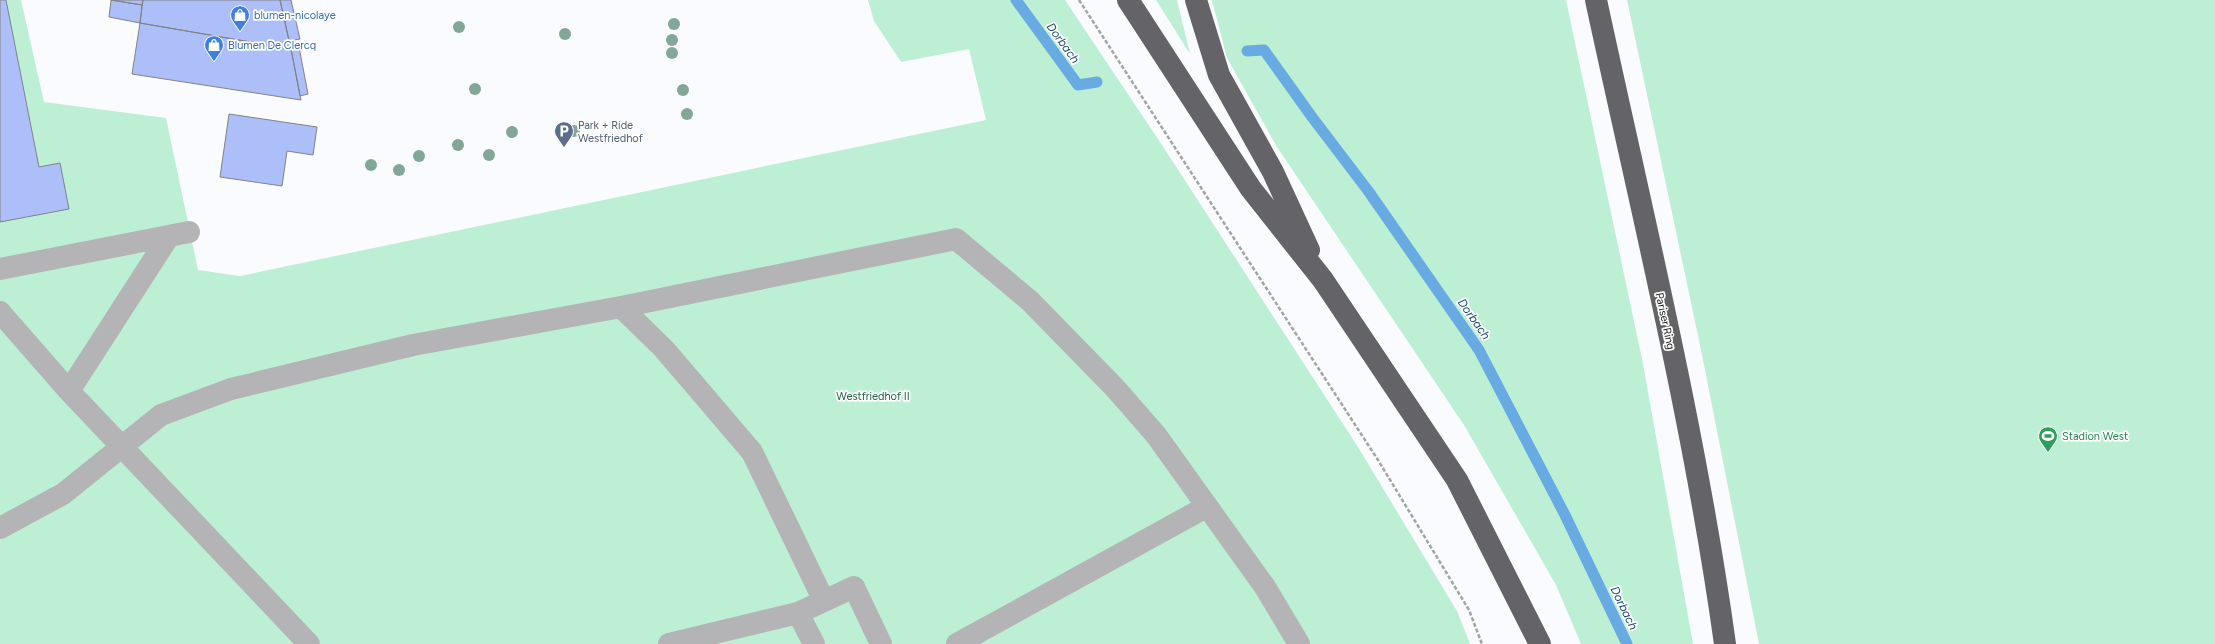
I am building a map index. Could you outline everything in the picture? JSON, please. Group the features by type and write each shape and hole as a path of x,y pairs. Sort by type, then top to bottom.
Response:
{"highway":[{"path":"1128,0 1250,189 1323,280 1457,480 1540,644"},
{"path":"1196,0 1219,75 1273,172 1323,280"},
{"name":"Pariser Ring","path":"1596,0 1672,355 1714,562 1725,644"}],"lane":[{"path":"0,269 189,232"},
{"path":"69,391 168,236"},
{"path":"0,528 63,494 161,415 231,389 413,345 621,307 956,239 1030,301 1115,388 1156,435 1206,507 1265,587 1299,644"},
{"path":"621,307 664,349 752,452 824,601"},
{"path":"0,312 69,391 310,644"},
{"path":"957,644 1206,507"},
{"path":"669,644 798,613 854,587 881,644"},
{"path":"798,613 814,644"}],"path":[{"path":"1079,0 1378,460 1469,610 1482,644"}],"green space":[{"name":"Westfriedhof II","path":"0,0 21,0 44,102 166,118 198,270 240,276 986,120 969,49 901,62 874,21 868,0 1065,0 1162,145 1358,447 1457,611 1470,644 0,644"},
{"path":"1156,0 1177,0 1190,54"},
{"path":"1212,0 1566,0 1643,364 1693,644 1581,644 1556,585 1464,425 1277,147 1227,58"},
{"path":"1627,0 2215,0 2215,644 1759,644 1701,350"}],"building":[{"path":"0,0 6,0 39,167 60,163 69,209 0,222"},
{"path":"111,0 143,0 142,5"},
{"path":"111,0 142,5 140,23 109,17"},
{"name":"blumen-nicolaye","path":"143,0 280,0 291,49 140,23"},
{"path":"280,0 291,0 300,39 289,41"},
{"name":"Blumen De Clercq","path":"140,23 291,49 301,100 132,74"},
{"path":"299,47 308,94 300,96 291,49"},
{"path":"229,114 317,127 313,155 287,151 282,186 220,177"}],"waterway":[{"name":"Dorbach","path":"1016,0 1078,85 1097,82"},
{"name":"Dorbach","path":"1247,51 1264,50 1312,117 1369,192 1479,350 1565,515 1627,644"}],"place":[{"name":"blumen-nicolaye","path":"240,32"},
{"name":"Blumen De Clercq","path":"214,62"},
{"name":"Park + Ride Westfriedhof","path":"564,148"},
{"name":"Stadion West","path":"2048,453"}]}
